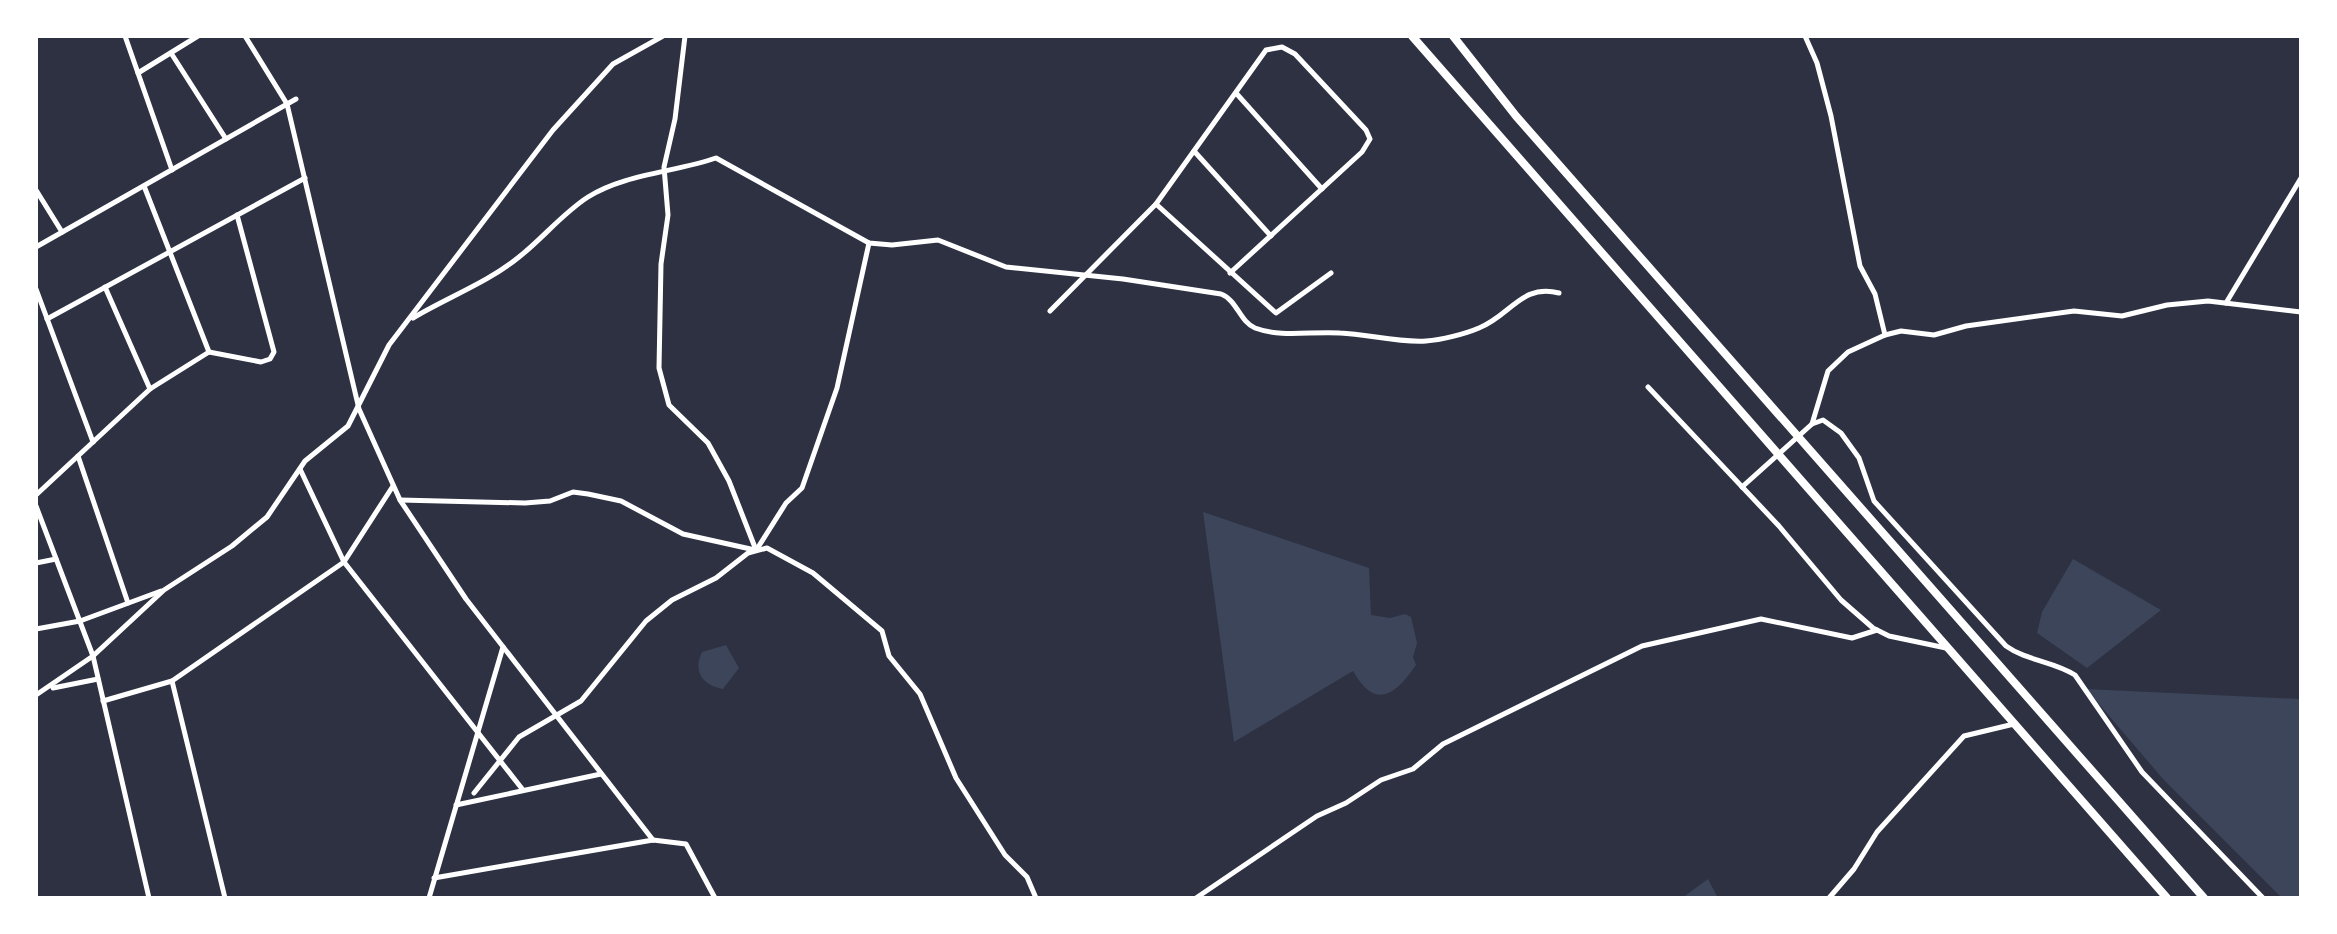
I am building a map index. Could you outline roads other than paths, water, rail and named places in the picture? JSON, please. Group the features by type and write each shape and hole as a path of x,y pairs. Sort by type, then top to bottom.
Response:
{"highway":[{"path":"1412,36 1776,456 2167,898"},
{"path":"1453,36 1516,116 2204,898"}],"street":[{"path":"125,36 172,170"},
{"path":"138,73 198,36"},
{"path":"245,36 287,104 359,409 400,500 466,599 653,840"},
{"path":"49,689 93,656 164,590 232,546 267,517 300,469 348,426 389,345 413,318 553,130 613,64 663,36"},
{"path":"685,36 675,119 664,173 668,215 661,264 660,377 669,405 694,426 717,458 756,550"},
{"path":"1805,36 1817,63 1831,116 1860,266 1875,294 1885,335"},
{"path":"1050,311 1156,204 1266,50 1282,47 1295,54 1366,130 1370,139 1367,146 1230,273"},
{"path":"171,53 226,139"},
{"path":"1236,93 1322,189"},
{"path":"36,247 296,99"},
{"path":"1194,151 1271,236"},
{"path":"413,318 508,265 587,198 610,186 716,158 869,243 892,245 938,240 1006,267 1086,274 1221,294 1229,297 1251,327 1280,334 1338,332 1426,341 1479,328 1513,302 1534,292 1547,289 1559,293"},
{"path":"47,319 305,178"},
{"path":"2226,303 2301,178"},
{"path":"144,186 209,352"},
{"path":"36,190 62,232"},
{"path":"1156,204 1270,311 1281,313 1331,273"},
{"path":"36,495 150,389 209,352 261,362 270,359 274,352 237,215"},
{"path":"474,793 499,760 527,731 581,701 602,680 646,621 672,600 716,578 756,550 786,503 802,488 837,388 869,243"},
{"path":"105,287 150,389"},
{"path":"36,289 93,442"},
{"path":"1812,424 1828,371 1848,352 1901,331 1934,335 2074,311 2122,316 2167,305 2226,303 2301,312"},
{"path":"1648,387 1742,487 1841,600 1877,630 1947,648"},
{"path":"1742,487 1812,424 1823,420 1841,433 1859,458 1874,501 2006,646 2022,657 2061,666 2075,675 2142,772 2263,898"},
{"path":"78,456 128,603"},
{"path":"300,469 344,562 523,790"},
{"path":"103,701 172,681 344,562 393,486"},
{"path":"400,500 525,503 550,501 573,492 588,494 621,501 683,534 756,550 767,548 813,573 882,631 889,656 901,675 920,694 956,778 1005,855 1027,877 1036,898"},
{"path":"36,506 93,656 149,898"},
{"path":"36,563 56,559"},
{"path":"36,629 80,621 164,590"},
{"path":"1196,898 1317,816 1346,803 1381,780 1413,769 1443,744 1642,646 1761,619 1852,638 1877,630"},
{"path":"429,898 504,646"},
{"path":"36,693 98,679"},
{"path":"172,681 225,898"},
{"path":"1829,898 1854,869 1877,832 1964,736 2014,724"},
{"path":"456,805 601,774"},
{"path":"434,878 653,840 686,844 715,898"}]}
